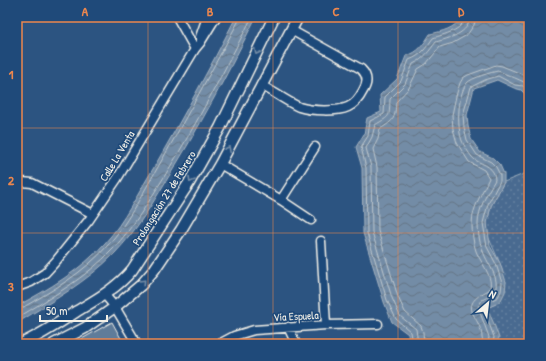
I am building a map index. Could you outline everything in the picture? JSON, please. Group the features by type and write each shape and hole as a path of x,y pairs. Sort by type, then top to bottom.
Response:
{"street":[{"path":"177,17 195,49"},
{"path":"195,49 207,17"},
{"name":"Calle La Venta","path":"17,287 36,279 49,269 73,241 93,214 117,179 195,49 216,17"},
{"name":"Prolongación 27 de Febrero","path":"21,344 47,331 104,294 120,283 132,270 189,183 220,128 274,17"},
{"path":"54,344 85,328 115,307 141,285 154,270 181,230 220,164 298,17"},
{"path":"261,85 300,107 323,110 348,107 355,102 365,87 367,77 361,69 291,30"},
{"path":"281,200 315,147"},
{"path":"220,164 281,200 311,220"},
{"path":"17,184 22,182 32,183 93,214"},
{"path":"321,241 326,325"},
{"path":"104,294 115,307 137,344"},
{"name":"Vía Espuela","path":"219,344 234,336 254,330 326,325 378,324"},
{"path":"288,328 296,344"}],"shaded area":[{"path":"529,172 529,344 496,344 486,308 496,304 505,291 501,266 488,236 487,223 491,206 504,182"}],"water":[{"path":"236,17 256,17 224,80 190,141 155,200 136,227 123,245 93,273 68,291 17,323 17,306 53,286 86,262 96,253 119,226 175,131"},
{"path":"462,17 529,17 529,98 521,90 497,80 474,88 467,115 471,139 480,152 493,158 500,165 504,174 504,182 491,206 487,223 490,246 500,263 506,282 505,292 501,300 487,308 499,338 496,344 409,344 408,334 392,322 384,302 363,233 362,168 356,147 364,134 367,118 381,112 380,95 397,79 406,56 420,48 430,34 452,27"}],"building":[{"path":"112,322 124,344 81,344 80,340"}]}
